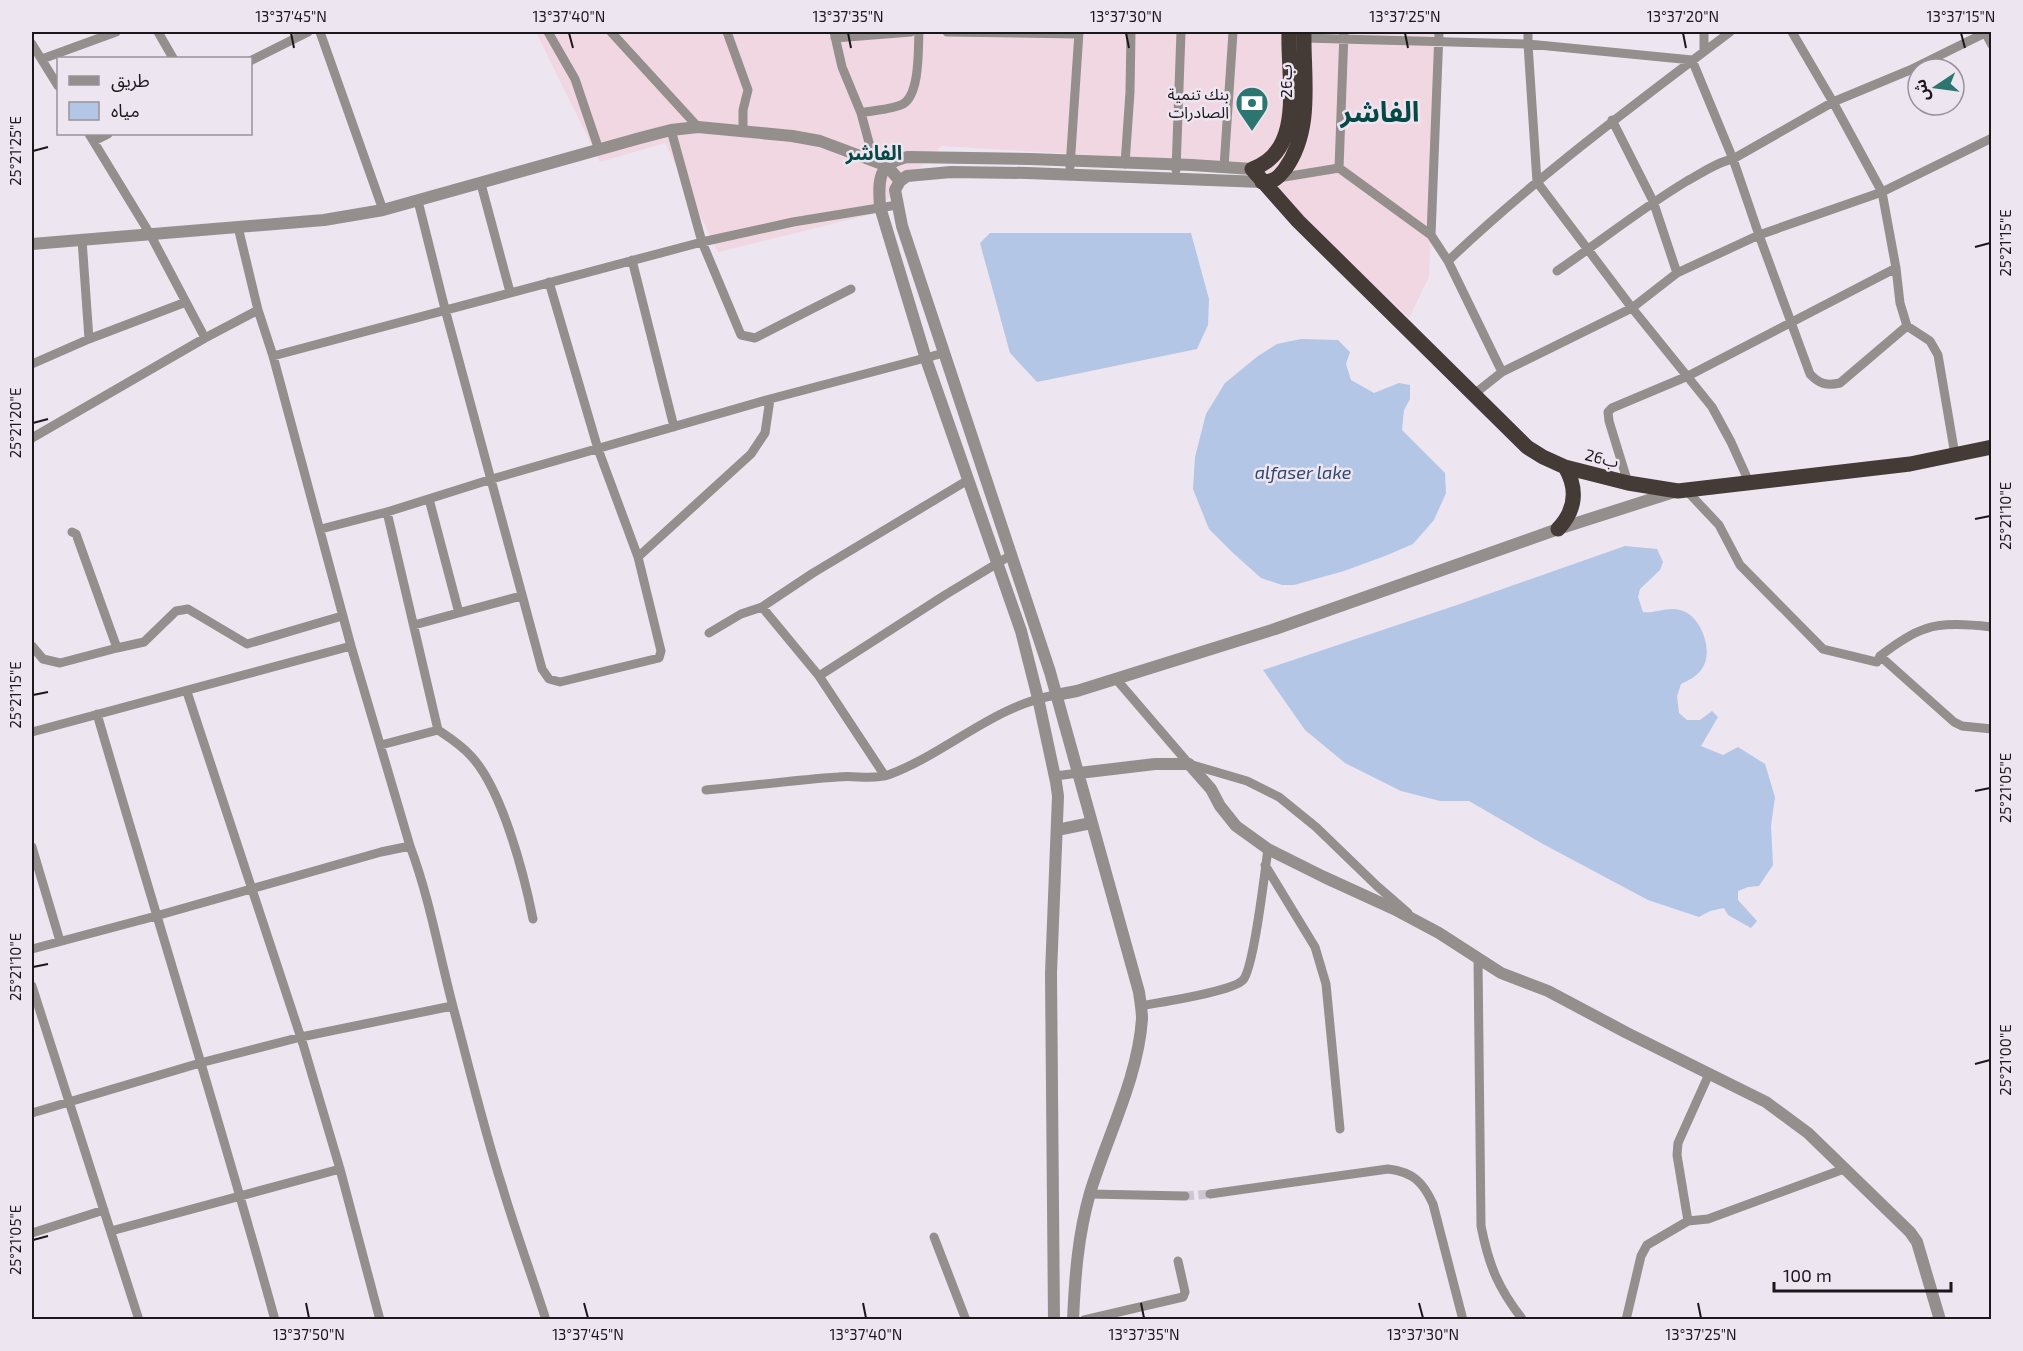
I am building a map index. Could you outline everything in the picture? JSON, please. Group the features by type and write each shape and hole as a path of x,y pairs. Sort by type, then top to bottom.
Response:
{"highway":[{"name":"26ب","path":"1289,32 1287,131 1280,150 1266,162 1252,169 1298,221 1473,395 1535,453 1565,467 1628,483 1682,490 1910,464 1992,447"},
{"name":"26ب","path":"1278,178 1302,138 1305,102 1304,34"},
{"path":"1262,182 1271,182 1278,178"},
{"path":"1558,529 1566,521 1574,500 1574,488 1565,467"}],"street":[{"path":"42,59 116,32"},
{"path":"158,32 172,57"},
{"path":"252,60 308,32"},
{"path":"320,32 383,210"},
{"path":"548,32 574,79 599,150"},
{"path":"611,32 698,128"},
{"path":"728,32 748,90 743,110 743,131"},
{"path":"874,161 861,113 842,67 834,35 911,32"},
{"path":"861,113 902,104 911,97 916,78 918,32"},
{"path":"947,32 1079,33 1069,174"},
{"path":"1125,164 1131,32"},
{"path":"1175,179 1181,32"},
{"path":"1224,167 1233,32"},
{"path":"1528,32 1537,182 1632,308 1712,407 1749,482"},
{"path":"1704,32 1704,51"},
{"path":"1448,261 1537,182 1612,120 1730,32"},
{"path":"1792,32 1882,192 1900,303 1907,326 1930,341 1938,355 1955,455"},
{"path":"1557,271 1653,201 1833,102 1910,70 1986,32 1992,45"},
{"path":"1304,34 1439,36 1692,60"},
{"path":"1340,168 1344,35"},
{"path":"1431,235 1439,36"},
{"path":"32,44 57,84"},
{"path":"1692,60 1733,159 1810,374 1824,384 1840,383 1907,326"},
{"path":"1612,120 1653,201 1677,273"},
{"path":"32,244 324,220 383,210 671,130 698,128 792,136 820,141 887,166 900,181"},
{"path":"671,130 702,242 741,335 754,338 851,290"},
{"path":"91,137 150,234 206,338"},
{"path":"1473,395 1502,372 1632,308 1677,273 1759,235 1882,192 1992,138"},
{"path":"1054,1320 1051,973 1058,796 1055,776 1021,631 926,359 880,207 879,189 882,172 887,166 908,157 1177,164 1252,169"},
{"path":"1278,178 1340,168 1431,235 1448,261 1502,372"},
{"path":"1073,1320 1079,1237 1090,1194 1126,1093 1139,1040 1142,1017 1138,992 1056,695 1035,625 922,287 897,205 895,190 900,181 913,174 951,172 1262,182"},
{"path":"481,184 510,292"},
{"path":"418,201 542,669 549,679 560,682 659,658 661,651 638,557 598,448 549,282"},
{"path":"273,356 702,242 793,222 897,205"},
{"path":"237,226 258,310 321,529 342,616 432,914 452,1006 503,1190 546,1320"},
{"path":"82,240 89,339"},
{"path":"632,260 674,427"},
{"path":"1628,483 1609,421 1608,412 1612,408 1688,376 1896,268"},
{"path":"905,291 922,287"},
{"path":"32,364 89,339 186,302"},
{"path":"32,438 258,310"},
{"path":"321,529 387,512 492,479 770,399 944,353"},
{"path":"638,557 751,454 765,433 770,399"},
{"path":"959,453 975,446"},
{"path":"710,633 741,614 762,607 813,573 968,480"},
{"path":"706,790 840,776 885,776 918,762 1015,707 1038,698 1077,691 1275,629 1558,529 1682,490 1719,525 1740,565 1823,649 1877,662 1880,656 1895,644 1926,628 1966,625 1992,627"},
{"path":"429,499 459,613"},
{"path":"387,512 438,730 457,742 473,757 490,786 504,817 526,885 533,919"},
{"path":"72,532 76,534 117,648"},
{"path":"819,676 1011,555"},
{"path":"414,625 521,596"},
{"path":"762,607 819,676 885,776"},
{"path":"32,646 44,659 60,663 144,642 176,611 182,609 188,609 248,644 342,616"},
{"path":"1021,631 1035,625"},
{"path":"32,732 351,646"},
{"path":"1880,656 1954,722 1962,726 1992,729"},
{"path":"1116,679 1211,789 1220,806 1236,826 1268,849 1419,922 1501,973 1555,994 1766,1102 1808,1133 1910,1232 1917,1242 1941,1320"},
{"path":"186,692 301,1037 340,1169 380,1320"},
{"path":"97,714 241,1196 275,1320"},
{"path":"381,745 438,730"},
{"path":"1055,776 1155,764 1189,764 1247,781 1279,797 1316,827 1377,886 1419,922"},
{"path":"1057,830 1091,823"},
{"path":"32,949 381,852 410,846"},
{"path":"32,847 60,941"},
{"path":"1140,1006 1219,989 1243,980 1253,950 1268,849"},
{"path":"1265,865 1315,947 1326,984 1340,1129"},
{"path":"1478,958 1481,1226 1485,1247 1499,1285 1523,1320"},
{"path":"32,986 140,1320"},
{"path":"32,1113 200,1063 301,1037 452,1006"},
{"path":"1688,1221 1677,1155 1678,1143 1709,1074"},
{"path":"111,1231 340,1169"},
{"path":"1210,1194 1388,1169 1402,1171 1414,1177 1426,1188 1433,1204 1462,1320"},
{"path":"1626,1320 1641,1256 1647,1245 1688,1221 1708,1219 1844,1169"},
{"path":"1090,1194 1185,1196"},
{"path":"32,1233 104,1210"},
{"path":"934,1237 966,1320"},
{"path":"1084,1320 1184,1297 1185,1292 1178,1262"}],"shaded area":[{"path":"536,32 1439,32 1429,277 1409,318 1248,165 942,146 873,214 718,252 665,143 600,162"}],"water":[{"path":"990,233 1191,233 1209,299 1208,325 1197,349 1037,382 1010,353 980,243"},
{"name":"alfaser lake","path":"1301,339 1338,340 1350,352 1346,364 1351,380 1374,393 1399,383 1410,385 1410,399 1404,410 1402,430 1445,473 1446,493 1434,520 1413,544 1344,571 1294,585 1282,585 1261,578 1209,529 1193,489 1195,457 1206,414 1225,383 1258,356 1277,344"},
{"path":"1625,546 1657,549 1663,562 1660,570 1640,589 1638,597 1643,612 1678,609 1696,620 1704,636 1706,660 1699,673 1681,684 1677,696 1679,713 1687,720 1700,720 1712,711 1718,717 1701,746 1723,755 1738,747 1765,764 1775,797 1771,826 1773,865 1759,886 1738,891 1738,900 1757,921 1751,928 1728,915 1724,908 1710,911 1699,917 1648,900 1543,844 1469,801 1440,801 1401,791 1345,763 1305,730 1263,670"}],"tunnel":[{"path":"1185,1196 1210,1194"}],"place":[{"name":"بنك تنمية الصادرات","path":"1252,132"}],"district":[{"name":"الفاشر","path":"1380,112"},
{"name":"الفاشر","path":"874,153"}]}
